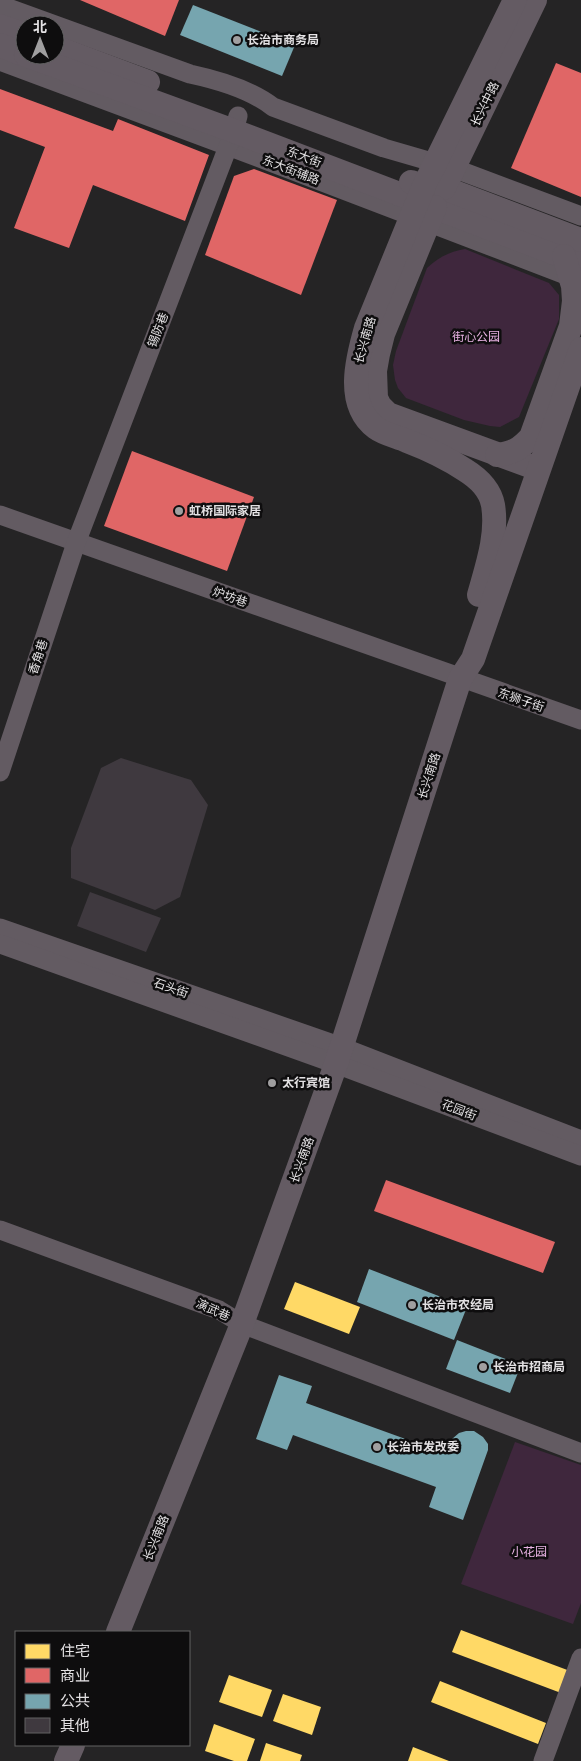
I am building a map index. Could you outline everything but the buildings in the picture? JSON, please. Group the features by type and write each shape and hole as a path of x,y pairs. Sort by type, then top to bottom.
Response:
{"main road":[{"name":"长兴中路","path":"431,194 515,0"},
{"name":"长兴中路","path":"431,194 534,0"},
{"path":"0,26 15,32"},
{"name":"东大街","path":"0,46 15,51"},
{"name":"东大街","path":"65,52 234,131"},
{"name":"东大街","path":"53,65 234,131 431,194 576,264"},
{"name":"长兴南路","path":"431,194 383,334 375,371 374,385 376,398 380,406 388,414 538,469"},
{"name":"长兴南路","path":"118,1631 242,1324 339,1056 460,679 462,655 490,555 494,525 493,503 485,486 453,462 428,449 376,429 359,405 356,388 360,350 366,328 431,194"},
{"path":"497,455 520,449 531,437 571,326 576,264"},
{"name":"长兴南路","path":"460,679 473,659 581,349"},
{"path":"66,1761 73,1746"}],"street":[{"name":"东大街辅路","path":"0,5 190,74 208,78 260,97 273,107 384,148 431,194"},
{"name":"东大街辅路","path":"0,61 234,131 431,194 581,216"},
{"name":"锡防巷","path":"76,542 234,131"},
{"name":"炉坊巷","path":"0,515 460,679"},
{"name":"香角巷","path":"0,772 76,542"},
{"name":"东狮子街","path":"460,679 581,720"},
{"name":"石头街","path":"0,928 339,1056"},
{"name":"石头街","path":"0,944 339,1056"},
{"name":"花园街","path":"339,1056 581,1140"},
{"name":"花园街","path":"339,1056 581,1156"},
{"name":"演武巷","path":"0,1230 219,1310 242,1324"},
{"name":"演武巷","path":"0,1244 211,1318 242,1324"},
{"path":"242,1324 581,1454"},
{"path":"543,1761 581,1658"}],"green space":[{"name":"街心公园","path":"465,249 549,283 559,295 559,319 519,417 500,427 464,420 406,398 398,388 395,380 393,365 396,351 427,268 444,256"},
{"name":"小花园","path":"515,1442 581,1465 581,1603 573,1624 461,1584"}],"place":[{"name":"长治市商务局","path":"237,40"},
{"name":"虹桥国际家居","path":"179,511"},
{"name":"太行宾馆","path":"272,1083"},
{"name":"长治市农经局","path":"412,1305"},
{"name":"长治市招商局","path":"483,1367"},
{"name":"长治市发改委","path":"377,1447"}]}
